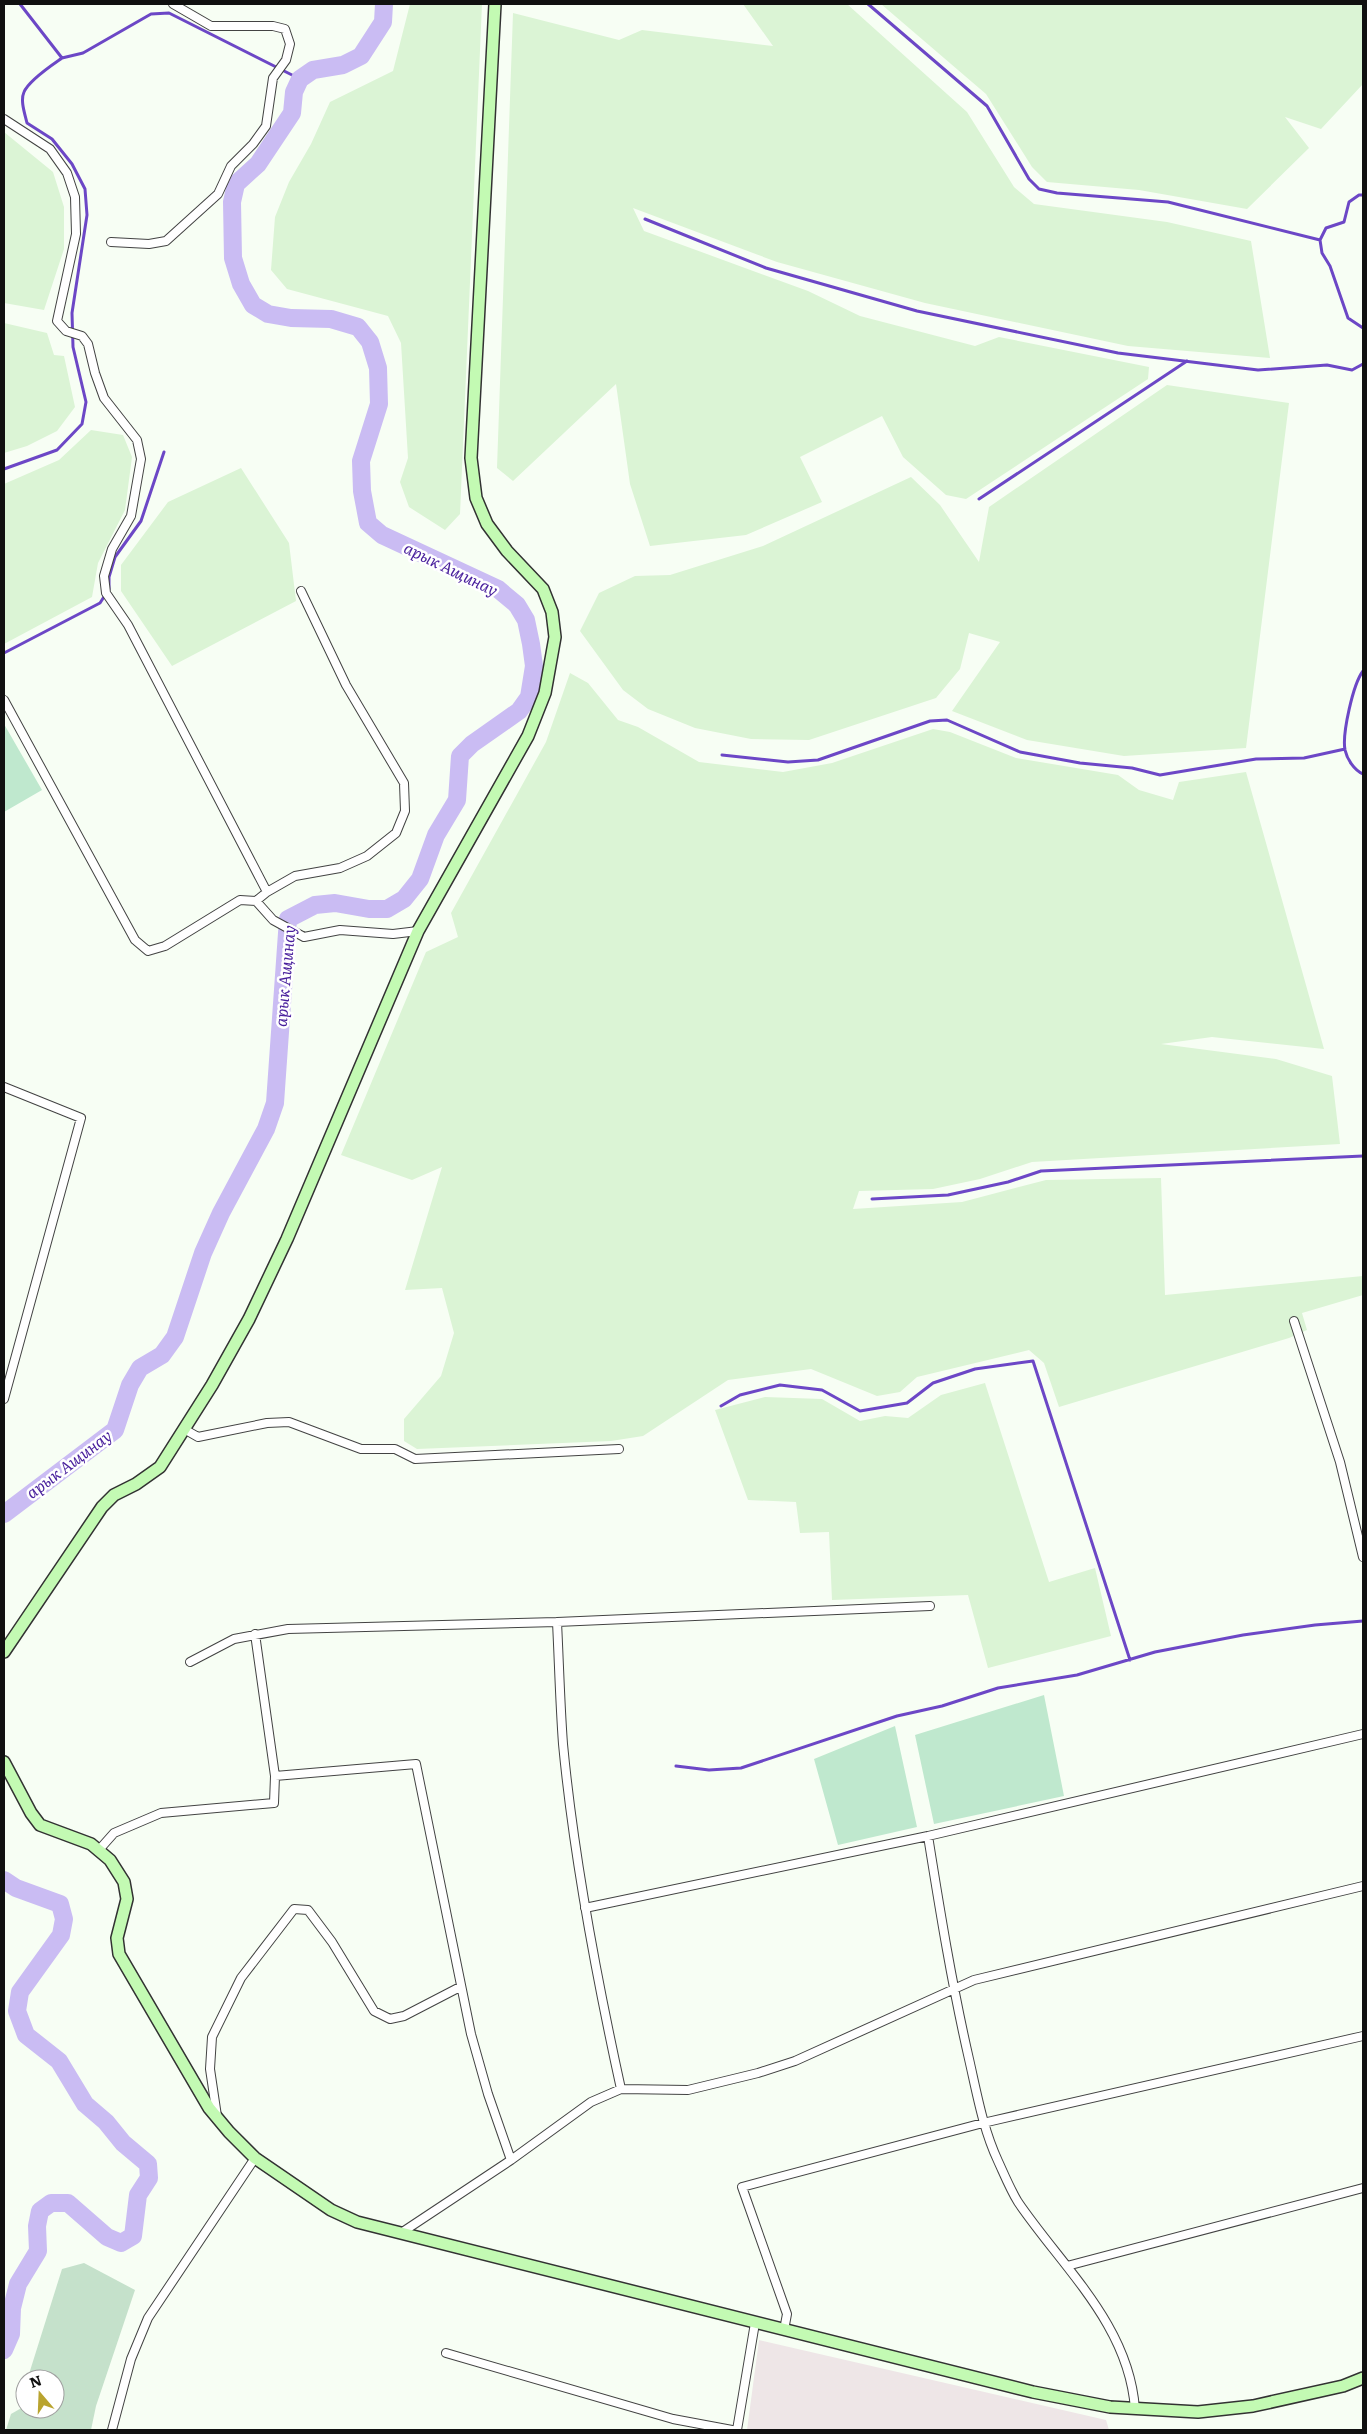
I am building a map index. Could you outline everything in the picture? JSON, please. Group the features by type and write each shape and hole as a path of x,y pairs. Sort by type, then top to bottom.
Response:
{"main road":[{"path":"4,1652 102,1507 114,1496 160,1468 212,1386 249,1319 287,1238 418,930 528,736 545,693 555,637 552,612 543,588 506,551 487,524 476,498 471,458 495,4"},
{"path":"4,1762 40,1825 90,1844 110,1860 124,1882 127,1899 117,1938 119,1954 217,2117 255,2158 331,2210 357,2222 1033,2392 1110,2407 1198,2412 1253,2406 1343,2386 1363,2378"}],"street":[{"path":"111,242 149,244 166,241 218,194 231,166 253,144 266,126 273,78 286,60 290,44 285,29 273,26 211,26 173,4"},
{"path":"4,119 50,149 67,174 75,197 76,234 57,321 66,331 82,336 88,344 94,373 104,398 137,440 141,459 132,516 112,549 104,576 106,594 128,625 267,892"},
{"path":"4,700 135,940 148,951 165,946 240,900 256,900 295,876 340,868 367,856 396,833 405,812 404,783 346,685 301,591"},
{"path":"256,900 273,920 304,937 340,930 393,934 418,930"},
{"path":"4,1086 81,1118 4,1399"},
{"path":"1294,1321 1340,1462 1363,1557"},
{"path":"184,1430 198,1437 267,1423 289,1422 361,1449 395,1449 414,1459 619,1449"},
{"path":"190,1662 234,1639 288,1629 557,1622 930,1606"},
{"path":"557,1622 563,1743 585,1908 601,2002 621,2089"},
{"path":"98,1851 114,1833 161,1813 274,1803 274,1776 255,1634"},
{"path":"585,1908 928,1836 1363,1734"},
{"path":"274,1776 416,1764 460,1987 488,2094 511,2160"},
{"path":"928,1836 953,1989 983,2123 997,2159 1017,2200 1109,2326 1125,2356 1133,2385 1135,2409"},
{"path":"401,2233 511,2160 591,2102 621,2089 688,2090 758,2073 795,2061 974,1980 1363,1886"},
{"path":"217,2117 210,2070 212,2037 241,1978 294,1909 308,1910 332,1942 374,2011 390,2019 404,2016 460,1987"},
{"path":"784,2330 787,2314 742,2187 983,2123 1363,2036"},
{"path":"112,2430 131,2359 148,2318 255,2158"},
{"path":"1067,2266 1363,2188"},
{"path":"737,2430 755,2323"},
{"path":"446,2353 673,2419 732,2430"}],"shaded area":[{"path":"759,2340 1106,2420 1109,2430 747,2430"}],"green space":[{"path":"410,4 482,4 460,514 445,530 409,507 400,482 408,458 401,343 388,316 287,289 271,270 275,217 289,182 311,144 330,102 393,71"},
{"path":"743,4 847,4 967,112 1014,187 1034,204 1167,222 1251,241 1270,358 1128,346 925,303 777,262 633,208 644,231 808,291 860,316 975,346 999,337 1149,367 1148,379 966,499 946,495 903,457 882,416 800,457 822,502 746,535 650,546 630,484 616,384 513,481 497,468 513,13 619,40 642,30 773,46"},
{"path":"881,4 1363,4 1363,84 1321,129 1285,117 1309,148 1247,209 1139,190 1047,182 1032,167 986,94"},
{"path":"4,132 53,172 64,207 64,249 44,310 4,303"},
{"path":"4,323 47,333 54,355 64,356 75,407 57,431 27,446 4,453"},
{"path":"1167,385 1289,403 1246,748 1124,756 1027,740 952,711 1000,642 969,633 960,669 936,698 809,740 751,739 695,728 648,709 623,690 580,631 599,593 635,576 670,575 763,546 911,477 940,505 979,562 989,507"},
{"path":"91,430 123,435 132,457 125,510 98,563 92,597 4,644 4,484 59,460"},
{"path":"241,468 289,543 296,601 172,666 121,591 121,565 168,502"},
{"path":"570,673 588,683 618,720 638,727 699,762 783,772 832,763 933,729 950,732 1016,758 1118,775 1139,790 1173,800 1179,782 1246,772 1324,1049 1212,1037 1161,1044 1276,1059 1332,1076 1340,1144 1032,1162 980,1179 933,1189 859,1191 853,1209 962,1202 1046,1180 1161,1178 1165,1295 1363,1276 1363,1295 1302,1313 1307,1330 1289,1338 1059,1407 1044,1363 1029,1350 917,1377 900,1392 877,1396 811,1369 728,1380 643,1436 611,1441 417,1449 404,1441 404,1419 441,1376 454,1333 442,1288 405,1290 442,1167 412,1180 341,1155 426,952 458,937 451,913 546,742"},
{"path":"4,724 42,790 4,812"},
{"path":"985,1383 1049,1582 1095,1568 1111,1636 988,1668 968,1595 832,1600 829,1532 800,1533 796,1502 748,1500 715,1410 765,1397 822,1399 860,1421 885,1416 908,1418 941,1395"},
{"path":"1044,1695 1064,1796 934,1824 915,1735"},
{"path":"895,1726 917,1827 838,1845 814,1759"},
{"path":"84,2263 135,2290 96,2406 91,2430 6,2430 11,2414 15,2412 15,2419 65,2419 65,2369 31,2369 62,2269"}],"waterway":[{"path":"20,4 62,58 83,53 151,14 169,13 300,79"},
{"name":"арык Ащинау","path":"4,1514 115,1430 130,1385 140,1368 162,1355 175,1337 203,1253 221,1213 266,1129 275,1103 288,919 315,905 335,903 369,909 387,909 404,899 420,879 436,835 457,800 460,756 472,744 519,711 529,697 534,666 526,620 517,605 498,589 382,535 368,523 362,491 361,461 379,404 378,368 370,342 358,327 331,319 291,318 268,314 253,305 241,284 233,258 232,202 236,184 258,164 292,113 294,92 300,79 313,70 343,65 361,56 383,22 384,4"},
{"path":"868,4 987,106 1029,179 1039,189 1057,193 1168,202 1320,240"},
{"path":"4,469 57,450 82,424 86,402 73,347 72,313 87,215 85,189 72,164 52,139 27,123 23,103 23,96 27,87 41,73 62,58"},
{"path":"1363,195 1359,195 1349,202 1344,222 1326,228 1320,240 1322,253 1330,266 1348,318 1363,328"},
{"path":"645,219 766,268 917,311 1118,353 1258,370 1327,365 1352,370 1363,364"},
{"path":"979,499 1187,361"},
{"path":"4,653 100,603 109,589 109,577 115,557 141,521 164,452"},
{"path":"1363,671 1352,697 1345,733 1347,757 1354,767 1363,774"},
{"path":"722,755 788,762 818,760 930,721 947,720 1020,752 1080,763 1132,768 1160,775 1256,759 1304,758 1345,749"},
{"path":"872,1199 948,1195 1008,1182 1041,1171 1363,1156"},
{"path":"721,1406 740,1395 780,1385 822,1390 860,1411 907,1403 933,1383 975,1369 1033,1361 1130,1660"},
{"path":"676,1766 709,1770 741,1768 897,1716 942,1706 998,1688 1077,1675 1155,1652 1243,1635 1315,1625 1363,1621"},
{"name":"арык Ащинау","path":"4,1880 16,1888 60,1904 64,1919 61,1935 20,1992 17,2011 26,2035 59,2061 85,2104 106,2122 123,2143 148,2164 149,2178 138,2195 133,2236 121,2243 107,2237 68,2203 51,2203 40,2211 37,2226 38,2251 18,2284 12,2308 11,2334 4,2350"}]}
